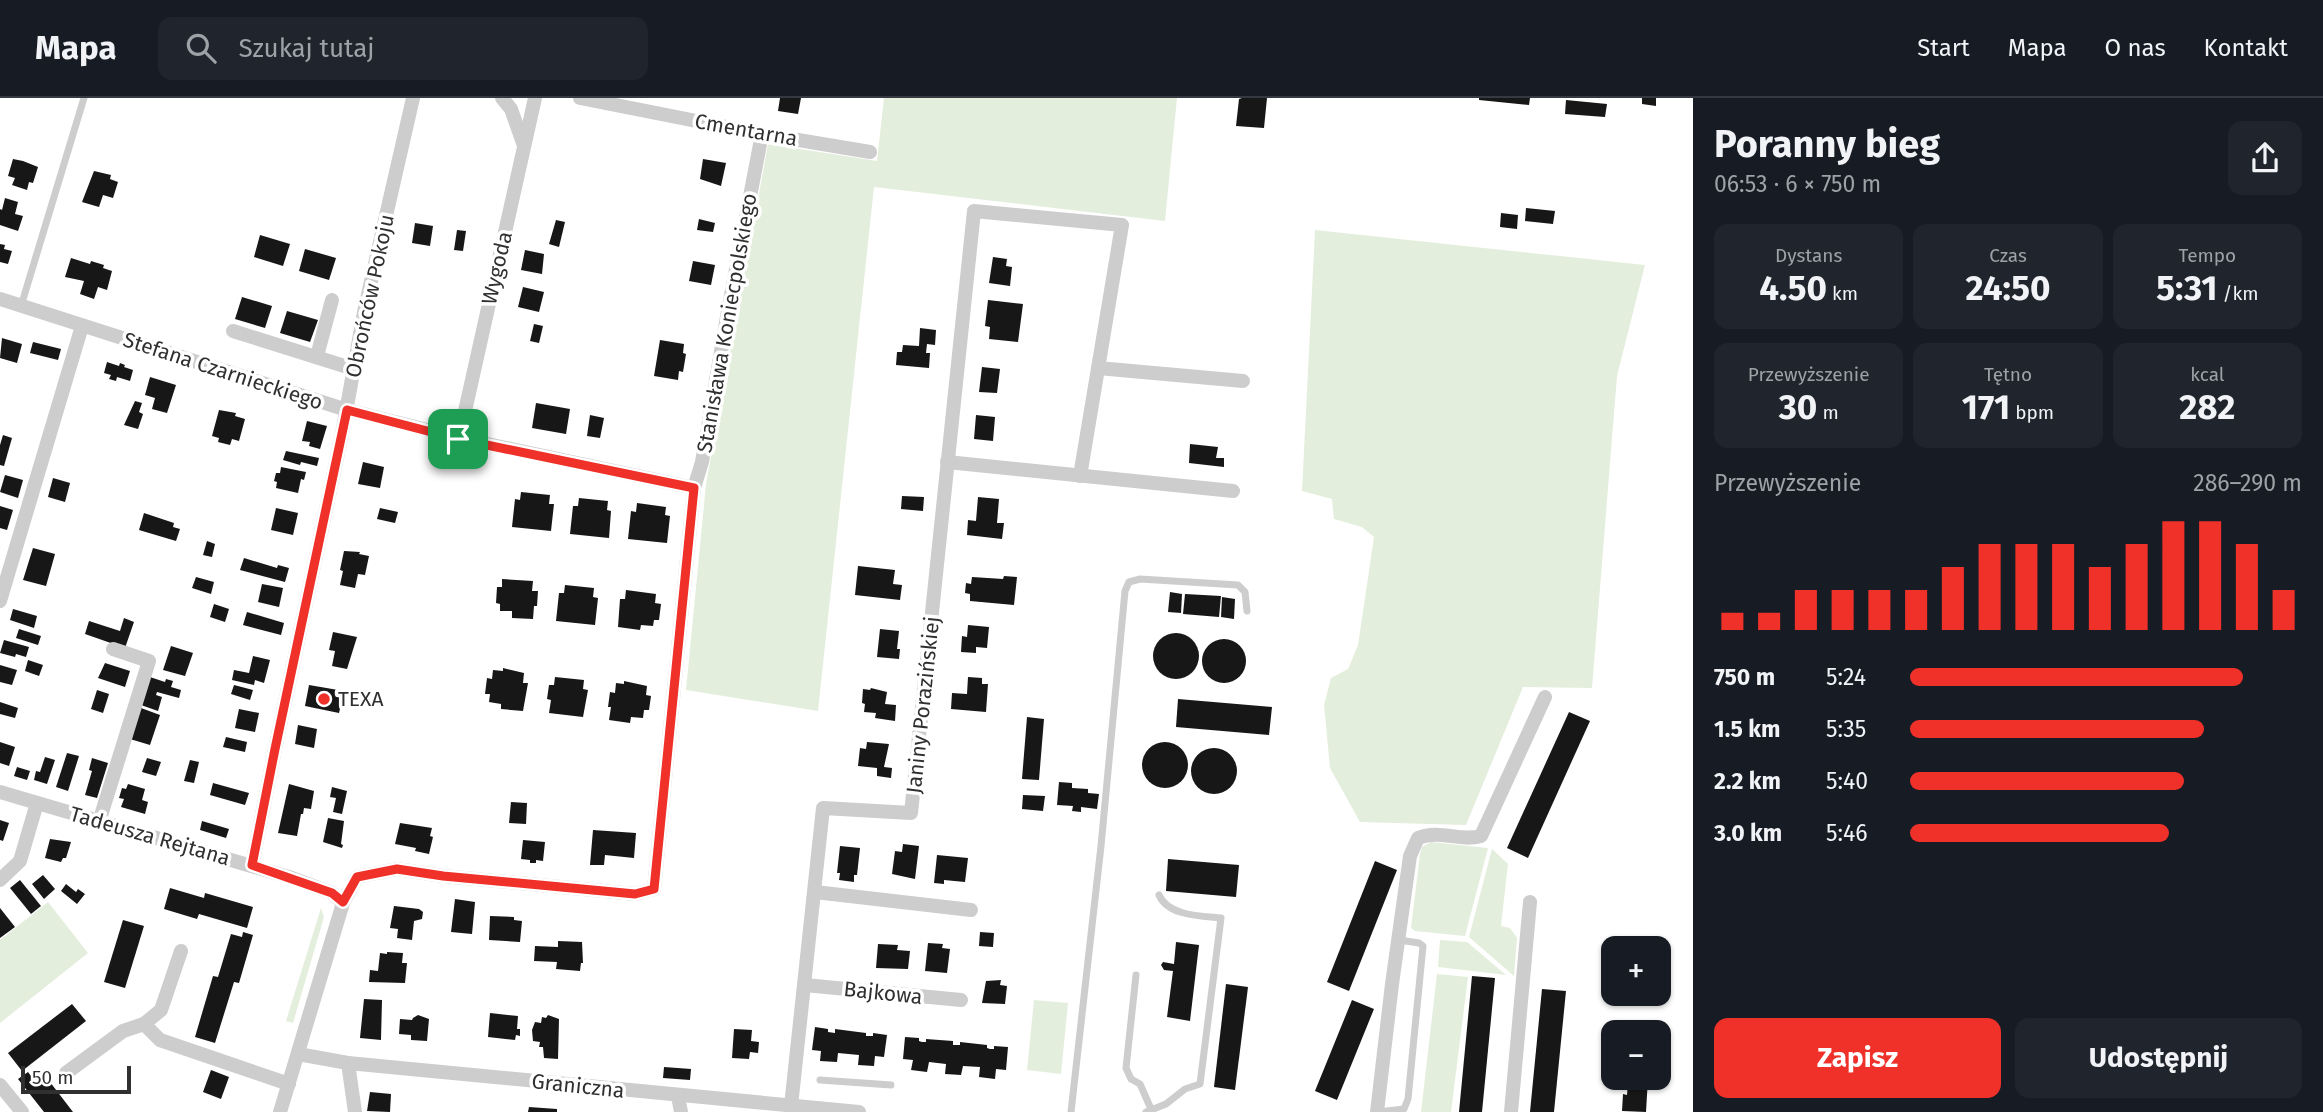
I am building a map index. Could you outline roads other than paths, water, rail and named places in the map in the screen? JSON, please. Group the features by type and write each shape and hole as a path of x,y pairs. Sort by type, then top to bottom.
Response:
{"street":[{"name":"Obrońców Pokoju","path":"252,865 347,410 364,312 414,98"},
{"path":"502,98 515,118 524,146"},
{"name":"Wygoda","path":"458,439 535,98"},
{"name":"Cmentarna","path":"580,98 870,152"},
{"name":"Stanisława Koniecpolskiego","path":"343,902 357,877 397,869 443,876 635,894 654,889 694,488 702,462 727,311 762,134"},
{"name":"Janiny Porazińskiej","path":"791,1106 823,808 911,813 974,211 1122,225 1098,368"},
{"name":"Stefana Czarnieckiego","path":"0,299 347,410 458,439 694,488"},
{"path":"317,356 332,300"},
{"path":"0,601 82,326"},
{"path":"233,331 354,369"},
{"path":"1080,475 1098,368 1243,381"},
{"path":"947,462 1233,491"},
{"path":"99,822 149,661 113,649"},
{"path":"1378,1112 1410,856 1418,838 1430,833 1473,838 1481,836 1545,697"},
{"name":"Tadeusza Rejtana","path":"0,792 252,865 332,893 343,902"},
{"path":"0,880 20,861 37,803"},
{"path":"815,892 971,910"},
{"path":"280,1112 343,902"},
{"path":"1511,1112 1530,902"},
{"path":"66,1073 123,1031 144,1024 161,1010 181,951"},
{"name":"Bajkowa","path":"806,985 961,1000"},
{"path":"144,1024 160,1040 289,1084"},
{"name":"Graniczna","path":"298,1054 348,1063 858,1112"},
{"path":"348,1063 355,1112"},
{"path":"0,1084 17,1110"},
{"path":"678,1096 681,1112"}],"lane":[{"path":"21,306 84,98"},
{"path":"1071,1112 1098,873 1125,591 1129,582 1140,579 1238,585 1245,592 1247,611"},
{"path":"1136,975 1126,1068 1131,1079 1140,1084 1149,1110 1166,1104 1185,1089 1200,1084 1221,918 1173,910 1163,904 1159,895"},
{"path":"1378,1112 1404,1109 1408,1099 1423,946 1399,940"},
{"path":"820,1080 891,1086"}],"place":[{"name":"TEXA","path":"324,699"}]}
